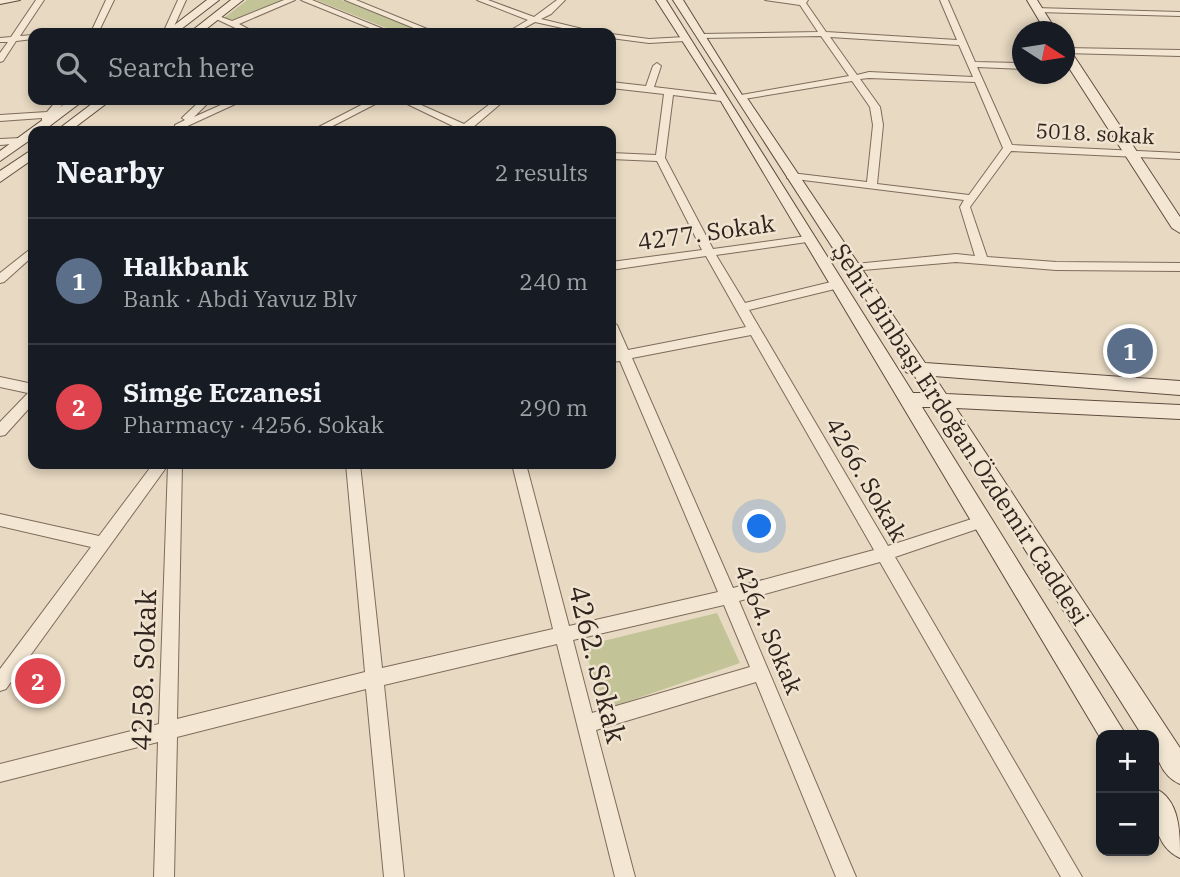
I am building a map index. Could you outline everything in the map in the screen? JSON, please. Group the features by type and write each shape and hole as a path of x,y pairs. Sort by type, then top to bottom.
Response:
{"main road":[{"path":"0,1 15,0"},
{"path":"175,28 214,0"},
{"path":"200,28 238,0"},
{"name":"Şehit Binbaşı Erdoğan Özdemir Caddesi","path":"662,0 685,39 732,96 855,268 1180,771"},
{"name":"Şehit Binbaşı Erdoğan Özdemir Caddesi","path":"678,0 701,36 807,239 1110,730"},
{"path":"1035,5 1045,21"},
{"path":"1075,75 1132,154 1180,228"},
{"path":"42,126 71,105"},
{"path":"69,126 98,105"},
{"path":"0,157 28,136"},
{"path":"0,178 28,157"},
{"path":"887,370 919,368 1180,388"},
{"path":"905,399 1180,412"},
{"path":"1159,809 1180,844"}],"street":[{"path":"0,60 40,0"},
{"path":"96,28 110,0"},
{"path":"170,28 182,0"},
{"path":"232,24 291,0"},
{"path":"305,0 376,28"},
{"path":"349,0 420,28"},
{"path":"481,0 535,20 572,28"},
{"path":"520,28 561,0"},
{"path":"769,0 803,2 822,34 875,107 878,125 872,186"},
{"path":"944,0 1008,148 965,207 982,259"},
{"path":"1035,5 1180,14"},
{"path":"216,16 241,28"},
{"path":"701,36 822,34 963,43"},
{"path":"616,37 649,41 685,39"},
{"path":"0,40 28,38"},
{"path":"1075,50 1180,54"},
{"path":"972,64 1012,66"},
{"path":"649,90 657,66"},
{"path":"616,86 669,93 732,96 770,93 854,77 886,75 979,80"},
{"path":"616,156 660,159 669,93"},
{"path":"40,126 57,105"},
{"path":"178,126 201,105"},
{"path":"182,126 228,105"},
{"path":"326,126 368,105"},
{"path":"414,105 458,126"},
{"path":"471,126 494,105"},
{"path":"0,118 50,115"},
{"path":"0,142 21,141"},
{"name":"5018. sokak","path":"1008,148 1180,156"},
{"name":"4266. Sokak","path":"660,159 741,308 1072,877"},
{"path":"791,176 970,198"},
{"name":"4277. Sokak","path":"616,265 807,239"},
{"path":"0,279 28,254"},
{"path":"855,268 956,258 1056,266 1180,267"},
{"path":"741,308 835,285"},
{"path":"617,356 754,330"},
{"name":"4264. Sokak","path":"617,356 729,597 846,877"},
{"path":"0,382 28,387"},
{"path":"0,431 28,401"},
{"path":"0,683 157,469"},
{"name":"4258. Sokak","path":"164,877 175,469"},
{"path":"354,469 394,877"},
{"name":"4262. Sokak","path":"520,469 625,877"},
{"path":"0,520 103,543"},
{"path":"0,773 167,733 376,678 729,597 884,554 981,523"},
{"path":"585,724 761,672"}],"green space":[{"path":"247,0 286,0 236,20 224,18"},
{"path":"316,0 342,0 412,28 386,28"},
{"path":"717,613 740,663 606,709 583,646"}],"place":[{"name":"Halkbank","path":"1130,351"},
{"name":"Simge Eczanesi","path":"38,681"}]}
